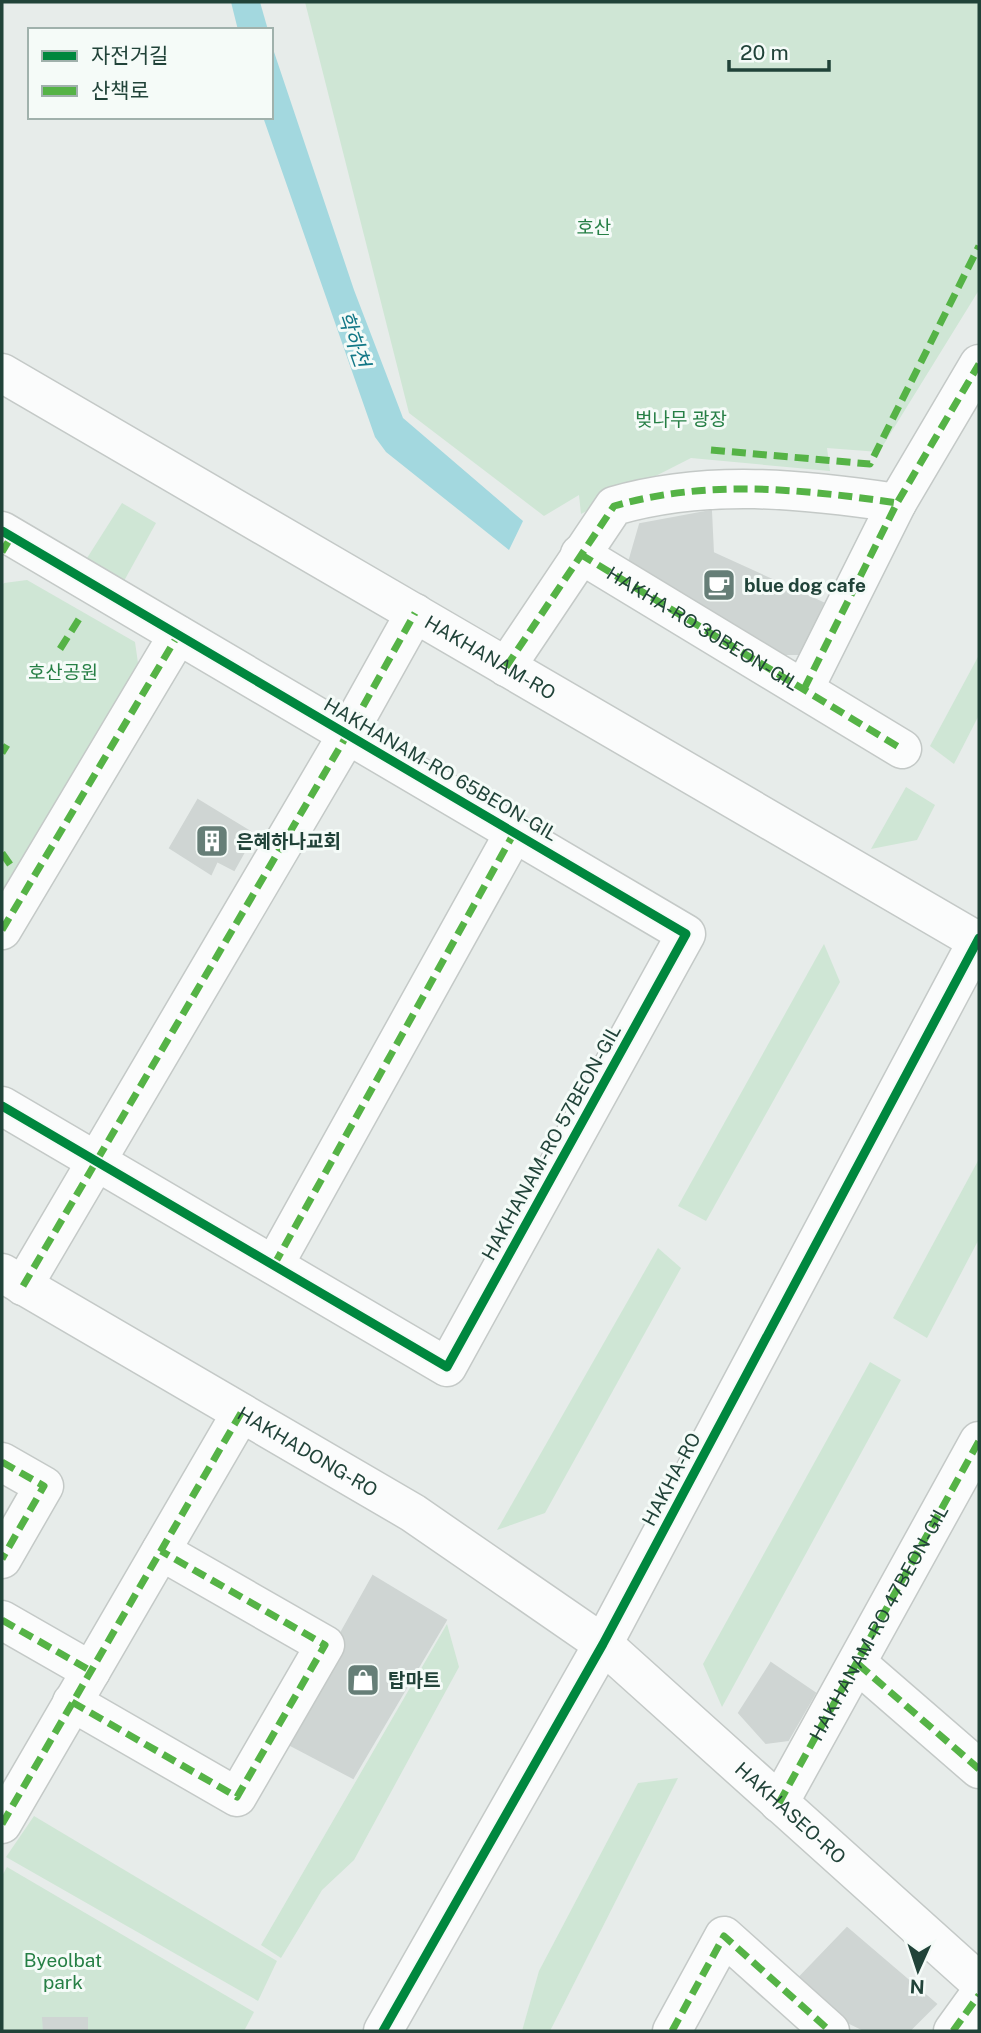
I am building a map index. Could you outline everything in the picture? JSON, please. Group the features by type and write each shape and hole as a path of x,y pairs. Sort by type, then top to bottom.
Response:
{"street":[{"name":"HAKHA-RO 30BEON-GIL","path":"580,554 804,689 897,503 979,364"},
{"name":"HAKHANAM-RO","path":"2,373 979,940"},
{"path":"506,667 614,506 652,495 775,489 897,503"},
{"name":"HAKHANAM-RO 65BEON-GIL","path":"5,540 178,635 686,934"},
{"name":"HAKHANAM-RO 65BEON-GIL","path":"12,1279 96,1161 347,735 415,613"},
{"path":"2,930 178,635"},
{"path":"804,689 902,749"},
{"name":"HAKHANAM-RO 65BEON-GIL","path":"274,1265 514,833"},
{"name":"HAKHANAM-RO 57BEON-GIL","path":"274,1265 447,1367 686,934"},
{"name":"HAKHA-RO","path":"383,2031 603,1644 979,940"},
{"path":"2,1106 274,1265"},
{"name":"HAKHADONG-RO","path":"12,1279 412,1513 603,1644"},
{"path":"2,1824 241,1413"},
{"name":"HAKHANAM-RO 47BEON-GIL","path":"779,1803 979,1441"},
{"path":"2,1462 44,1486 2,1559"},
{"path":"2,1619 81,1687 237,1797 325,1645 161,1551"},
{"name":"HAKHASEO-RO","path":"603,1644 979,1982"},
{"path":"858,1664 979,1769"},
{"path":"672,2031 724,1936 830,2031"},
{"path":"953,2031 979,1995"}],"green space":[{"name":"호산","path":"305,2 979,2 979,290 879,452 827,448 830,471 691,458 581,514 579,495 544,516 409,413"},
{"path":"122,503 156,523 119,590 82,566"},
{"name":"호산공원","path":"27,580 135,642 138,663 2,899 2,586 4,583"},
{"path":"979,655 979,715 954,764 930,746"},
{"path":"906,787 935,805 917,840 871,849"},
{"path":"824,944 840,982 706,1221 678,1206"},
{"path":"979,1159 979,1239 927,1338 893,1318"},
{"path":"658,1248 681,1268 545,1513 497,1530"},
{"path":"870,1362 901,1380 722,1707 703,1664"},
{"path":"447,1624 459,1667 354,1860 322,1890 281,1958 261,1945"},
{"path":"678,1778 550,2031 522,2031 539,1971 638,1783"},
{"path":"34,1816 277,1961 258,2001 6,1857"},
{"name":"Byeolbat park","path":"7,1867 254,2012 244,2031 2,2031 2,1876"}],"water":[{"path":"231,2 260,2 267,28 238,28"},
{"name":"학하천","path":"273,49 354,290 403,418 523,521 509,550 386,452 375,437 264,119 273,119"}],"building":[{"name":"blue dog cafe","path":"711,511 713,553 823,603 800,654 774,654 627,569 640,524"},
{"name":"은혜하나교회","path":"198,800 254,834 234,870 217,861 211,874 170,848"},
{"name":"탑마트","path":"373,1576 446,1620 353,1778 281,1740"},
{"path":"771,1663 815,1693 788,1740 766,1743 739,1713"},
{"path":"847,1928 936,2004 909,2031 866,2031 839,2018 799,1978"},
{"path":"43,2018 87,2018 87,2031 44,2031"}],"marked path":[{"path":"711,450 870,464 979,246"},
{"path":"804,689 897,503 979,364"},
{"path":"506,667 614,506 684,492 719,489 790,491 897,503"},
{"path":"2,552 11,537"},
{"path":"580,554 902,749"},
{"path":"23,1286 347,735 415,613"},
{"path":"60,649 81,616"},
{"path":"2,930 178,635"},
{"path":"2,753 7,745"},
{"path":"274,1265 514,833"},
{"path":"2,853 14,870"},
{"path":"2,1824 241,1413"},
{"path":"779,1803 979,1441"},
{"path":"2,1462 44,1486 2,1559"},
{"path":"72,1702 237,1797 325,1645 161,1551"},
{"path":"2,1620 91,1671"},
{"path":"858,1664 979,1769"},
{"path":"672,2031 724,1936 830,2031"},
{"path":"953,2031 979,1995"}],"cycle path":[{"path":"2,531 686,934 447,1367 2,1106"},
{"path":"383,2031 603,1644 979,938"}],"place":[{"name":"blue dog cafe","path":"719,585"},
{"name":"은혜하나교회","path":"212,841"},
{"name":"탑마트","path":"363,1680"}],"park label":[{"name":"벚나무 광장","path":"681,419"}]}
